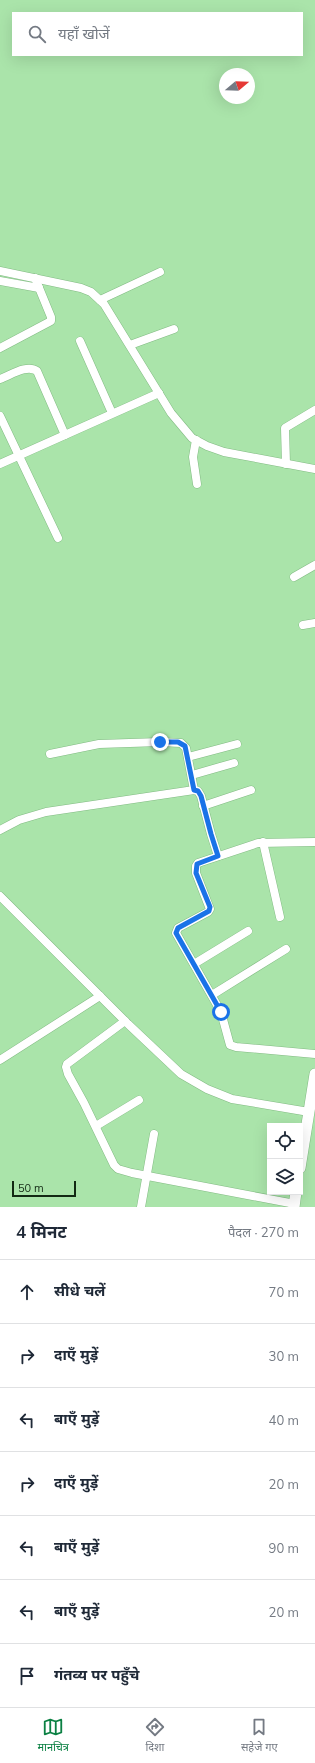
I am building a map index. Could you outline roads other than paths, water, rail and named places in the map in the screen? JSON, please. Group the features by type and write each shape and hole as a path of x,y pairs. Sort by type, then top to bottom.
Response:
{"main road":[{"path":"301,1159 315,1074"},
{"path":"294,1205 296,1195"}],"street":[{"path":"0,271 37,284 51,317 51,321 0,348"},
{"path":"100,300 160,272"},
{"path":"0,281 81,288 90,292 100,300 130,345 171,413 194,444 315,469"},
{"path":"130,345 174,329"},
{"path":"80,341 112,414"},
{"path":"0,379 26,368 31,368 37,371 65,435"},
{"path":"0,464 158,393"},
{"path":"286,464 285,428 315,410"},
{"path":"0,416 58,538"},
{"path":"194,444 193,461 197,484"},
{"path":"294,577 315,566"},
{"path":"303,625 315,623"},
{"path":"50,754 99,744 166,742 183,744 188,757 194,790"},
{"path":"188,757 237,744"},
{"path":"192,775 234,763"},
{"path":"0,830 26,818 59,810 194,790 200,793 218,856"},
{"path":"203,806 251,790"},
{"path":"263,842 280,917"},
{"path":"315,842 263,842 250,845 198,864 195,868 196,873 210,907 209,911 178,928 176,931 221,1012 228,1040 232,1046 315,1054"},
{"path":"0,896 125,1021 181,1074 207,1089 232,1099 309,1112"},
{"path":"194,964 248,931"},
{"path":"212,995 286,949"},
{"path":"0,1060 100,996"},
{"path":"125,1021 66,1065 68,1074 96,1126 112,1161 118,1169 294,1205"},
{"path":"96,1126 139,1100"},
{"path":"141,1207 154,1134"}]}
